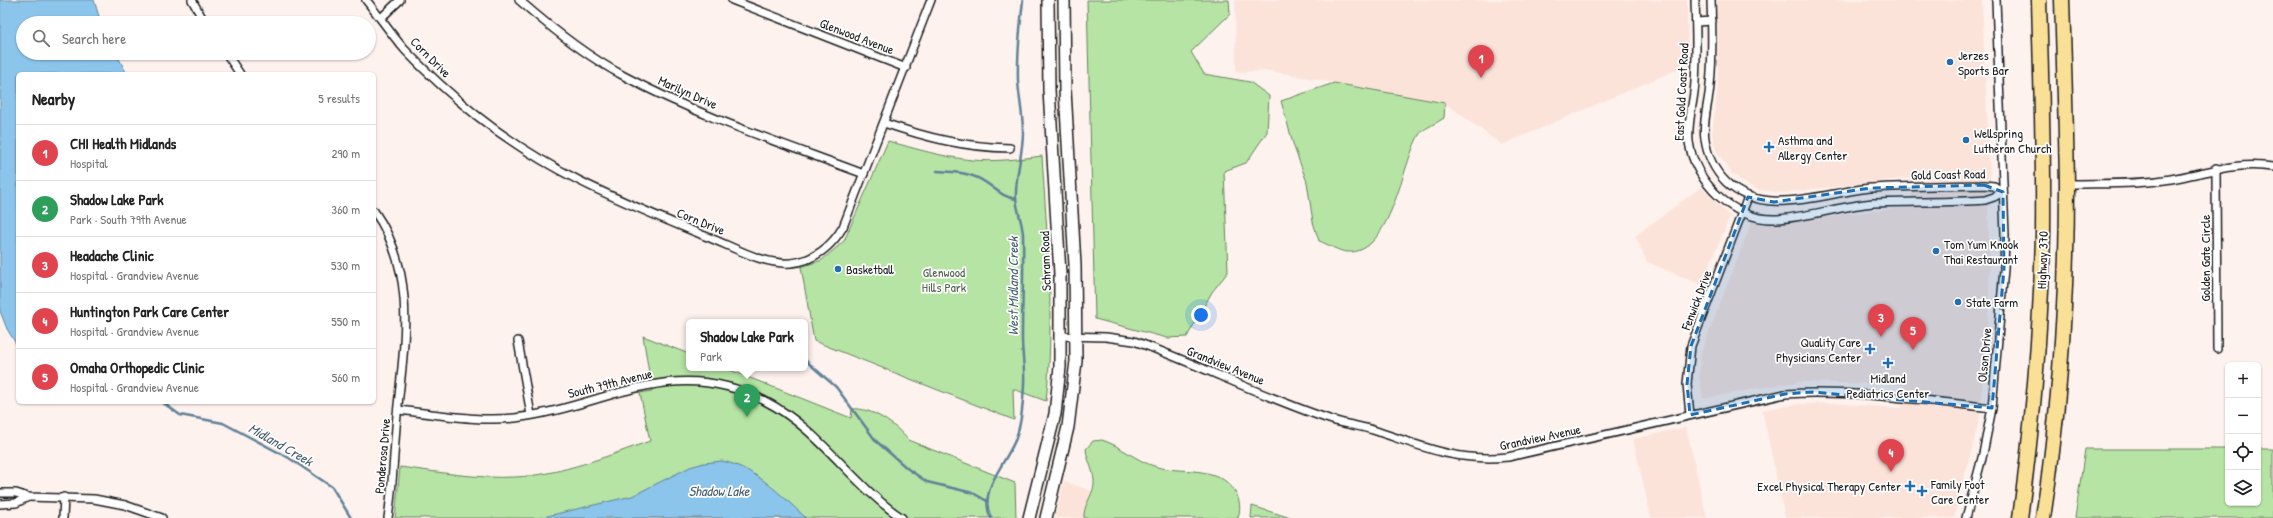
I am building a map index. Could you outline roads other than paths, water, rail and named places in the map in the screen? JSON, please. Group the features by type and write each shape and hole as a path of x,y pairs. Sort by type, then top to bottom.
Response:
{"highway":[{"name":"Highway 370","path":"2020,518 2033,414 2041,294 2043,182 2039,0"},
{"name":"Highway 370","path":"2043,518 2060,372 2067,184 2062,0"}],"main road":[{"name":"Schram Road","path":"1029,518 1055,414 1060,336 1060,274 1049,90 1048,0"},
{"path":"1046,518 1072,410 1076,336 1075,265 1065,90 1064,0"}],"street":[{"path":"192,0 201,16"},
{"name":"Corn Drive","path":"366,0 405,50 440,84 483,120 553,168 645,212 766,261 779,263 802,261 830,246 843,227 906,68 931,0"},
{"path":"381,18 400,0"},
{"name":"Marilyn Drive","path":"519,0 583,51 623,76 690,107 864,174"},
{"name":"Glenwood Avenue","path":"732,0 906,68"},
{"name":"East Gold Coast Road","path":"1695,0 1695,83 1689,136 1693,160 1712,190 1720,198 1742,212"},
{"name":"East Gold Coast Road","path":"1711,0 1711,75 1704,129 1705,140 1713,165 1720,176 1748,197"},
{"name":"Olson Drive","path":"1966,518 1983,454 1992,408 2004,270 2003,192 1996,0"},
{"path":"1696,22 1712,21"},
{"path":"231,60 239,72"},
{"path":"884,123 929,138 957,144 1010,148"},
{"path":"2067,184 2144,182 2170,179 2216,168 2246,165 2273,167"},
{"name":"Golden Gate Circle","path":"2216,168 2217,348"},
{"name":"Gold Coast Road","path":"1742,212 1777,219 1872,204 1985,200 2003,192 1994,186 1977,185 1871,188 1785,201 1766,201 1748,197"},
{"name":"Fenwick Drive","path":"1690,415 1687,384 1691,346 1748,197"},
{"name":"Ponderosa Drive","path":"376,215 393,246 401,269 405,290 405,322 388,518"},
{"name":"Grandview Avenue","path":"1060,336 1106,336 1134,341 1333,420 1372,430 1429,450 1458,457 1485,459 1508,457 1785,394 1812,392 1917,399 1992,408"},
{"path":"518,341 531,415"},
{"name":"South 79th Avenue","path":"398,410 489,419 531,415 652,383 694,381 724,386 764,400 793,417 819,439 866,490 902,518"},
{"path":"0,493 16,493 28,497 64,497 115,503 162,518"},
{"path":"0,504 16,503 28,497"},
{"path":"63,518 64,497"}],"water":[{"path":"0,0 94,0 99,16 16,16 16,60 120,60 126,72 16,72 16,344 7,329 0,311"},
{"name":"Shadow Lake","path":"722,461 757,476 806,518 539,518 632,496 690,467 704,463"}],"waterway":[{"name":"West Midland Creek","path":"991,518 988,508 990,487 1016,438 1021,418 1024,391 1022,339 1023,234 1016,198 1023,132 1018,71 1023,0"},
{"path":"937,171 962,173 974,176 1003,195 1016,199"},
{"path":"808,363 836,387 876,441 908,469 927,482 973,493 987,501"},
{"name":"Midland Creek","path":"165,404 180,415 223,423 289,458 332,487 351,518"}],"place":[{"name":"Jerzes Sports Bar","path":"1950,62"},
{"name":"CHI Health Midlands","path":"1481,78"},
{"name":"Wellspring Lutheran Church","path":"1966,140"},
{"name":"Asthma and Allergy Center","path":"1769,147"},
{"name":"Tom Yum Knook Thai Restaurant","path":"1936,251"},
{"name":"Basketball","path":"838,269"},
{"name":"State Farm","path":"1958,302"},
{"name":"Headache Clinic","path":"1881,337"},
{"name":"Quality Care Physicians Center","path":"1870,349"},
{"name":"Omaha Orthopedic Clinic","path":"1913,350"},
{"name":"Midland Pediatrics Center","path":"1888,363"},
{"name":"Shadow Lake Park","path":"747,417"},
{"name":"Huntington Park Care Center","path":"1891,472"},
{"name":"Excel Physical Therapy Center","path":"1910,486"},
{"name":"Family Foot Care Center","path":"1922,491"}],"park label":[{"name":"Glenwood Hills Park","path":"944,280"}]}
